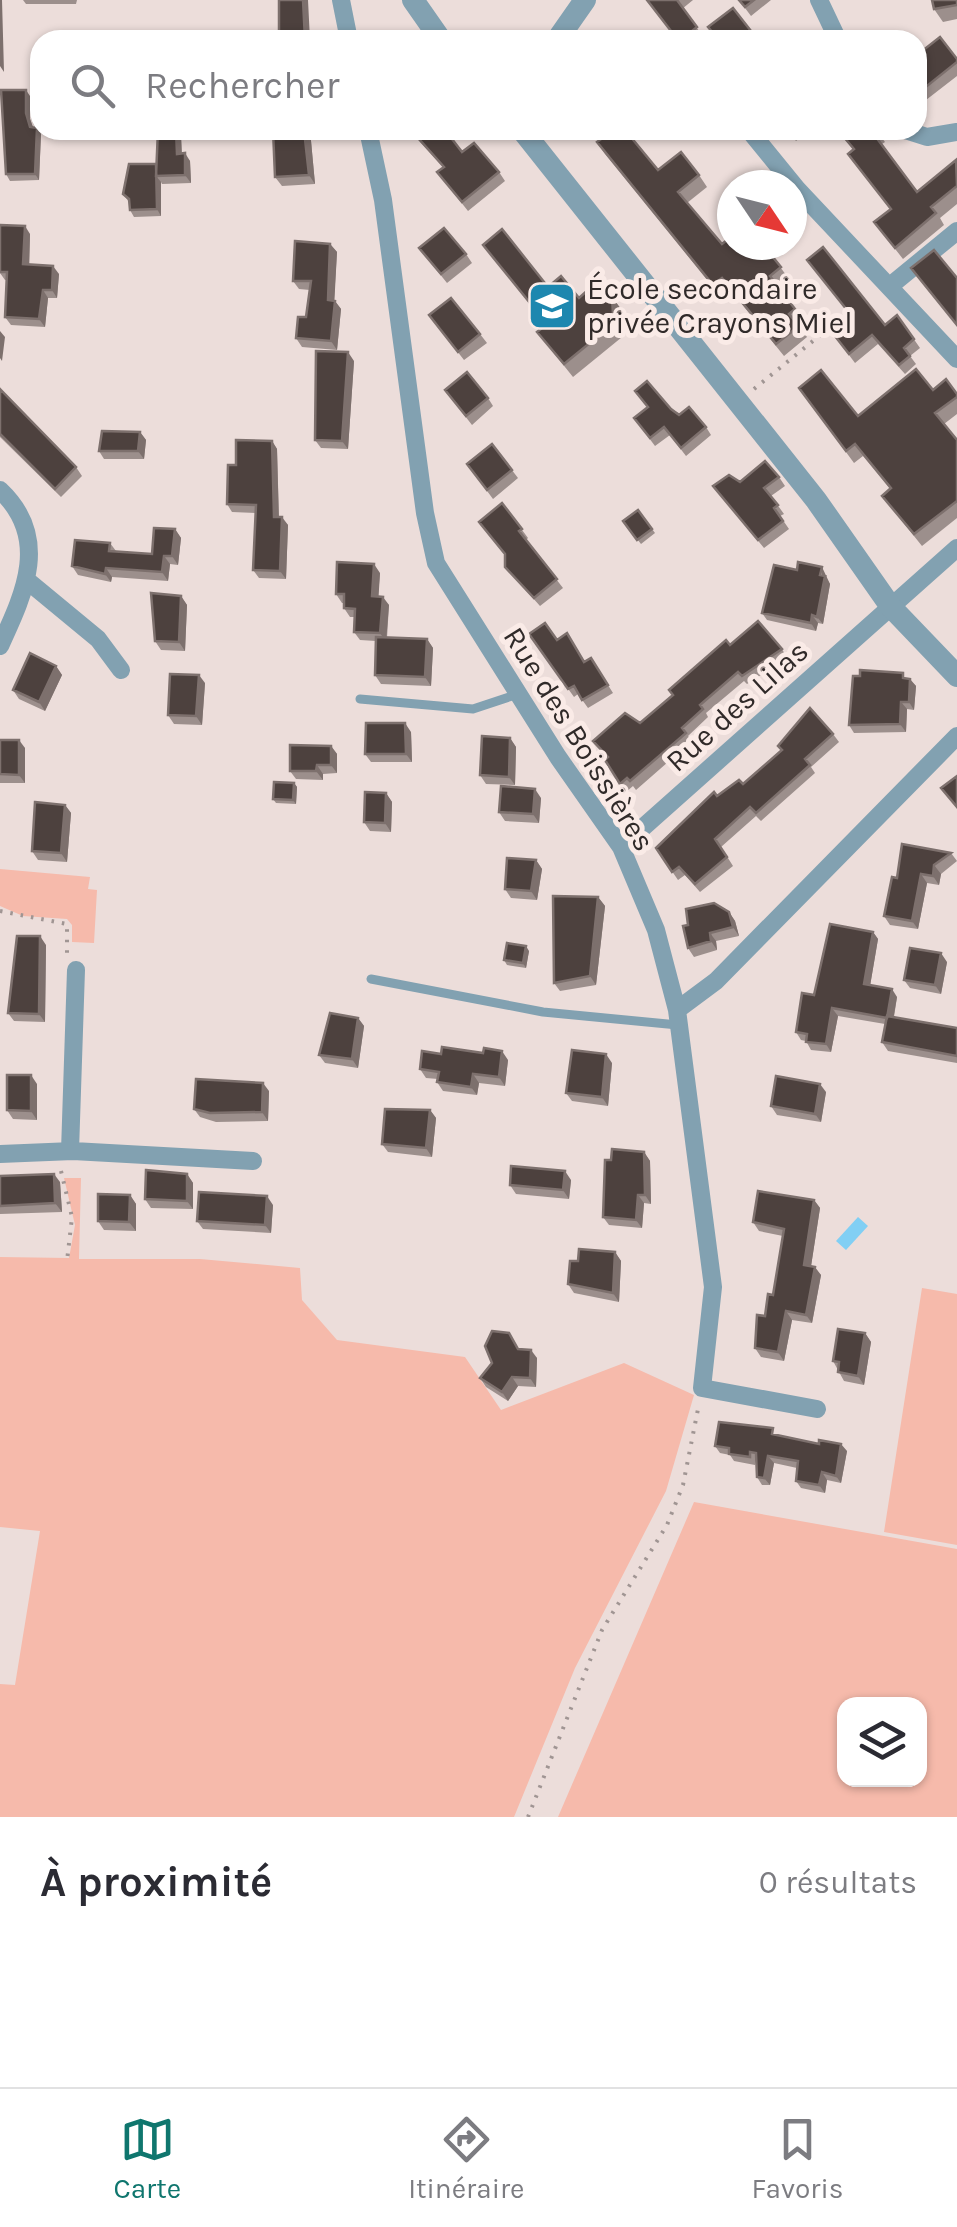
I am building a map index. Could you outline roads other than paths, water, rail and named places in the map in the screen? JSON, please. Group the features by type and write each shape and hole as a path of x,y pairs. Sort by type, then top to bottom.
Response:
{"street":[{"path":"341,0 347,30"},
{"path":"413,0 434,30"},
{"path":"564,30 586,0"},
{"path":"820,0 826,30"},
{"path":"927,137 957,132"},
{"name":"Rue des Boissières","path":"370,140 383,200 425,513 436,563 621,847 656,930 678,1017 713,1287 702,1388 817,1410"},
{"path":"530,140 739,401 891,607 957,676"},
{"path":"756,140 796,189 957,359"},
{"path":"890,286 957,231"},
{"path":"0,490 21,513 29,582 0,646"},
{"name":"Rue des Lilas","path":"621,847 957,548"},
{"path":"29,582 98,639 121,670"},
{"path":"678,1017 957,736"},
{"path":"65,1151 71,966"},
{"path":"0,1154 65,1151 253,1161"}],"lane":[{"path":"360,700 472,708 518,694"},
{"path":"371,978 543,1012 678,1017"}],"water":[{"path":"858,1217 868,1226 846,1250 836,1241"}],"place":[{"name":"École secondaire privée Crayons Miel","path":"552,306"}]}
